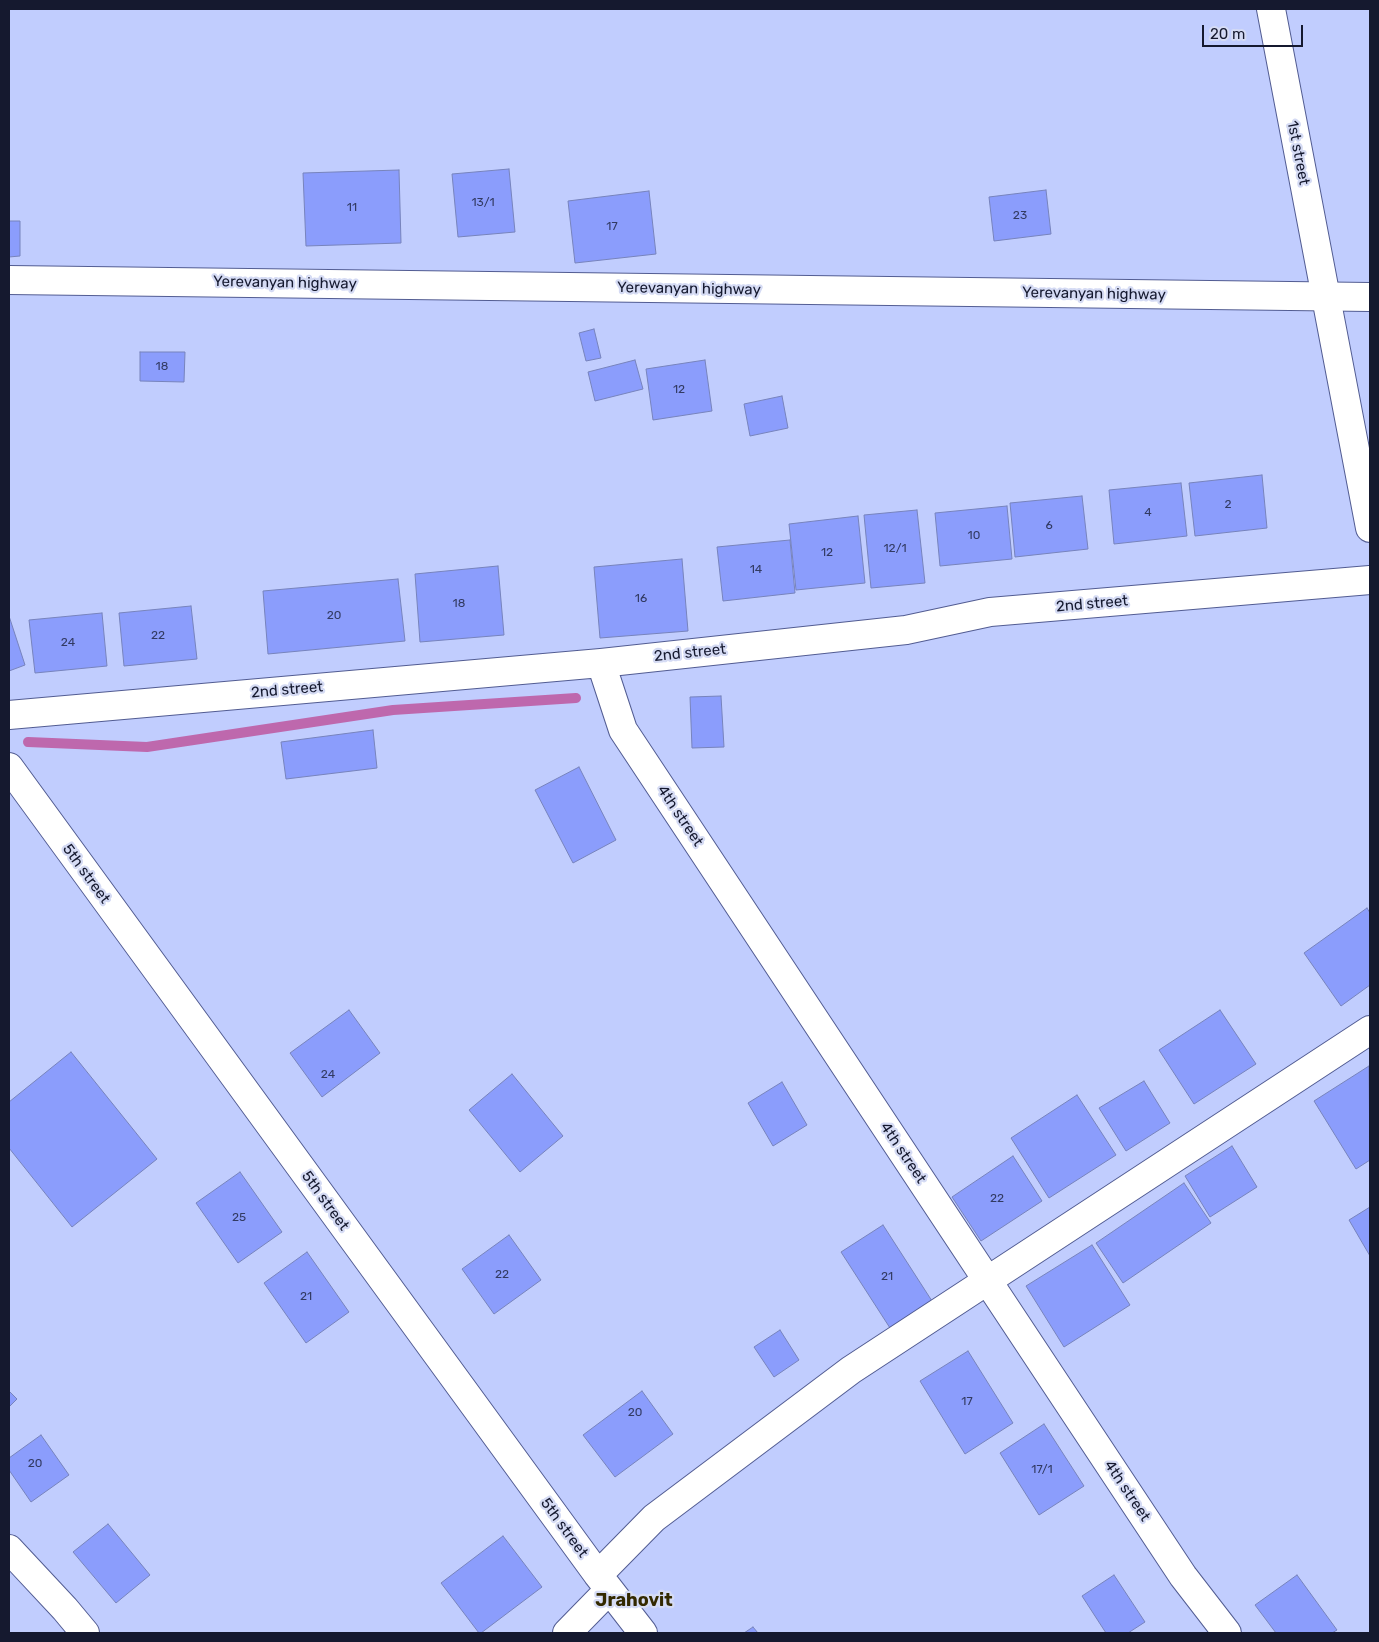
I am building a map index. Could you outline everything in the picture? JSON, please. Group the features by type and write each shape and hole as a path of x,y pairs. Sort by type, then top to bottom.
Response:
{"street":[{"name":"1st street","path":"1271,9 1326,297"},
{"name":"Yerevanyan highway","path":"9,280 1326,297 1370,296"},
{"path":"1326,297 1370,528"},
{"name":"2nd street","path":"9,714 601,662 906,630 990,612 1370,580"},
{"name":"4th street","path":"601,662 622,730 1183,1576 1227,1633"},
{"name":"5th street","path":"9,767 643,1633"},
{"path":"567,1633 654,1518 843,1376 1370,1030"},
{"path":"9,1548 85,1633"}],"building":[{"path":"509,169 515,232 458,237 452,174"},
{"path":"399,170 401,243 306,246 303,173"},
{"path":"1046,190 1051,234 994,241 989,197"},
{"path":"649,191 656,254 575,263 568,201"},
{"path":"9,221 20,221 20,256 9,257"},
{"path":"594,329 601,358 586,361 579,333"},
{"path":"140,352 185,352 184,382 140,381"},
{"path":"635,360 643,389 595,401 588,372"},
{"path":"705,360 712,411 653,420 646,369"},
{"path":"782,396 788,428 750,436 744,404"},
{"path":"1262,475 1267,528 1195,536 1189,483"},
{"path":"1181,483 1187,536 1114,544 1109,490"},
{"path":"1082,496 1088,549 1015,557 1010,503"},
{"path":"1007,506 1012,559 940,566 935,513"},
{"path":"917,510 925,583 871,588 864,515"},
{"path":"858,516 865,583 796,590 789,524"},
{"path":"790,540 795,593 723,601 717,547"},
{"path":"682,559 688,631 600,638 594,567"},
{"path":"498,566 504,635 420,642 415,574"},
{"path":"398,579 405,641 268,654 263,591"},
{"path":"191,606 197,659 124,666 119,613"},
{"path":"102,613 107,666 35,673 29,620"},
{"path":"9,616 25,665 9,671"},
{"path":"721,696 724,747 692,748 690,697"},
{"path":"373,730 377,768 286,779 281,742"},
{"path":"579,767 616,840 573,863 535,790"},
{"path":"1367,908 1370,913 1370,985 1341,1006 1304,953"},
{"path":"349,1010 380,1053 322,1097 290,1053"},
{"path":"1220,1010 1256,1064 1194,1104 1159,1050"},
{"path":"71,1052 157,1159 72,1227 9,1148 9,1102"},
{"path":"1369,1066 1370,1160 1356,1169 1314,1101"},
{"path":"512,1074 563,1136 520,1172 469,1110"},
{"path":"1144,1081 1170,1123 1126,1151 1099,1108"},
{"path":"782,1082 807,1125 773,1146 748,1103"},
{"path":"1077,1095 1116,1155 1049,1198 1011,1138"},
{"path":"1232,1146 1257,1187 1210,1217 1185,1176"},
{"path":"1013,1156 1042,1201 981,1241 952,1197"},
{"path":"240,1172 282,1232 238,1263 196,1203"},
{"path":"1184,1183 1211,1223 1123,1283 1096,1243"},
{"path":"1370,1207 1370,1256 1349,1220"},
{"path":"883,1225 932,1301 890,1328 841,1252"},
{"path":"509,1235 541,1280 494,1314 462,1269"},
{"path":"1092,1245 1130,1305 1064,1347 1026,1286"},
{"path":"307,1252 349,1312 306,1343 264,1283"},
{"path":"780,1330 799,1360 774,1377 754,1347"},
{"path":"968,1351 1013,1423 965,1454 920,1381"},
{"path":"9,1391 17,1399 9,1407"},
{"path":"642,1391 673,1434 615,1477 583,1435"},
{"path":"1044,1424 1084,1486 1039,1515 1000,1453"},
{"path":"41,1435 69,1475 31,1502 9,1470 9,1458"},
{"path":"108,1524 150,1575 116,1603 73,1552"},
{"path":"503,1536 542,1587 479,1633 441,1583"},
{"path":"1114,1575 1145,1622 1128,1633 1106,1633 1082,1596"},
{"path":"1297,1575 1337,1630 1332,1633 1276,1633 1255,1605"},
{"path":"753,1627 758,1633 744,1633"}],"waterway":[{"path":"28,742 147,747 393,710 576,698"}],"district":[{"name":"Jrahovit","path":"634,1601"}]}
